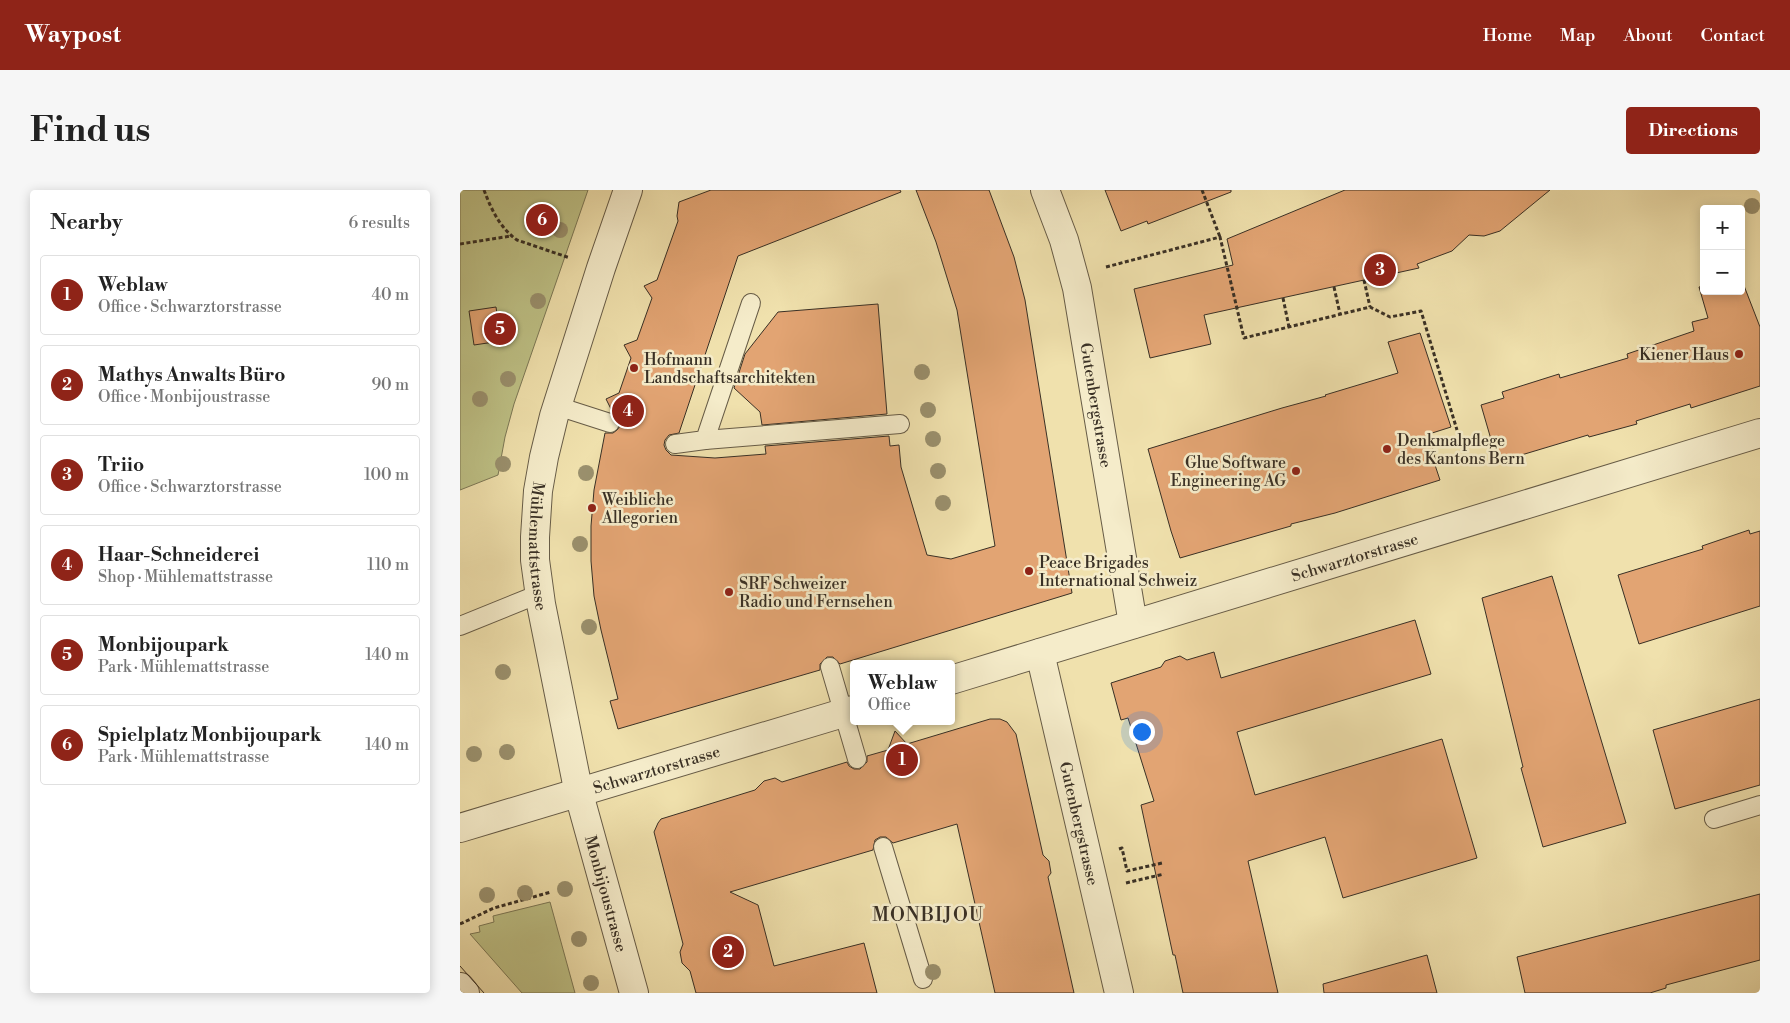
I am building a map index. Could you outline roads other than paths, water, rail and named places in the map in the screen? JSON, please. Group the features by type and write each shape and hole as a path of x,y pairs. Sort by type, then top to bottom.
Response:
{"street":[{"name":"Mühlemattstrasse","path":"579,794 539,594 535,560 536,506 544,457 557,406 628,190"},
{"name":"Gutenbergstrasse","path":"1046,190 1074,275 1133,624"},
{"name":"Schwarztorstrasse","path":"955,679 1760,433"},
{"name":"Gutenbergstrasse","path":"1040,653 1119,993"},
{"name":"Schwarztorstrasse","path":"460,828 579,794 848,711"},
{"name":"Monbijoustrasse","path":"579,794 634,993"},
{"path":"460,987 465,993"}],"lane":[{"path":"705,440 751,303"},
{"path":"557,406 610,423"},
{"path":"675,444 900,424"},
{"path":"460,626 539,594"},
{"path":"830,666 848,711"},
{"path":"851,725 857,759"},
{"path":"1714,819 1760,805"},
{"path":"883,847 923,979"}],"tram line":[{"path":"460,966 484,993"}],"place":[{"name":"Spielplatz Monbijoupark","path":"542,220"},
{"name":"Triio","path":"1380,270"},
{"name":"Monbijoupark","path":"500,329"},
{"name":"Kiener Haus","path":"1739,354"},
{"name":"Hofmann Landschaftsarchitekten","path":"634,368"},
{"name":"Haar-Schneiderei","path":"628,411"},
{"name":"Denkmalpflege des Kantons Bern","path":"1387,449"},
{"name":"Glue Software Engineering AG","path":"1296,471"},
{"name":"Weibliche Allegorien","path":"592,508"},
{"name":"Peace Brigades International Schweiz","path":"1029,571"},
{"name":"SRF Schweizer Radio und Fernsehen","path":"729,592"},
{"name":"Weblaw","path":"902,760"},
{"name":"Mathys Anwalts Büro","path":"728,952"}],"district":[{"name":"MONBIJOU","path":"928,914"}]}
